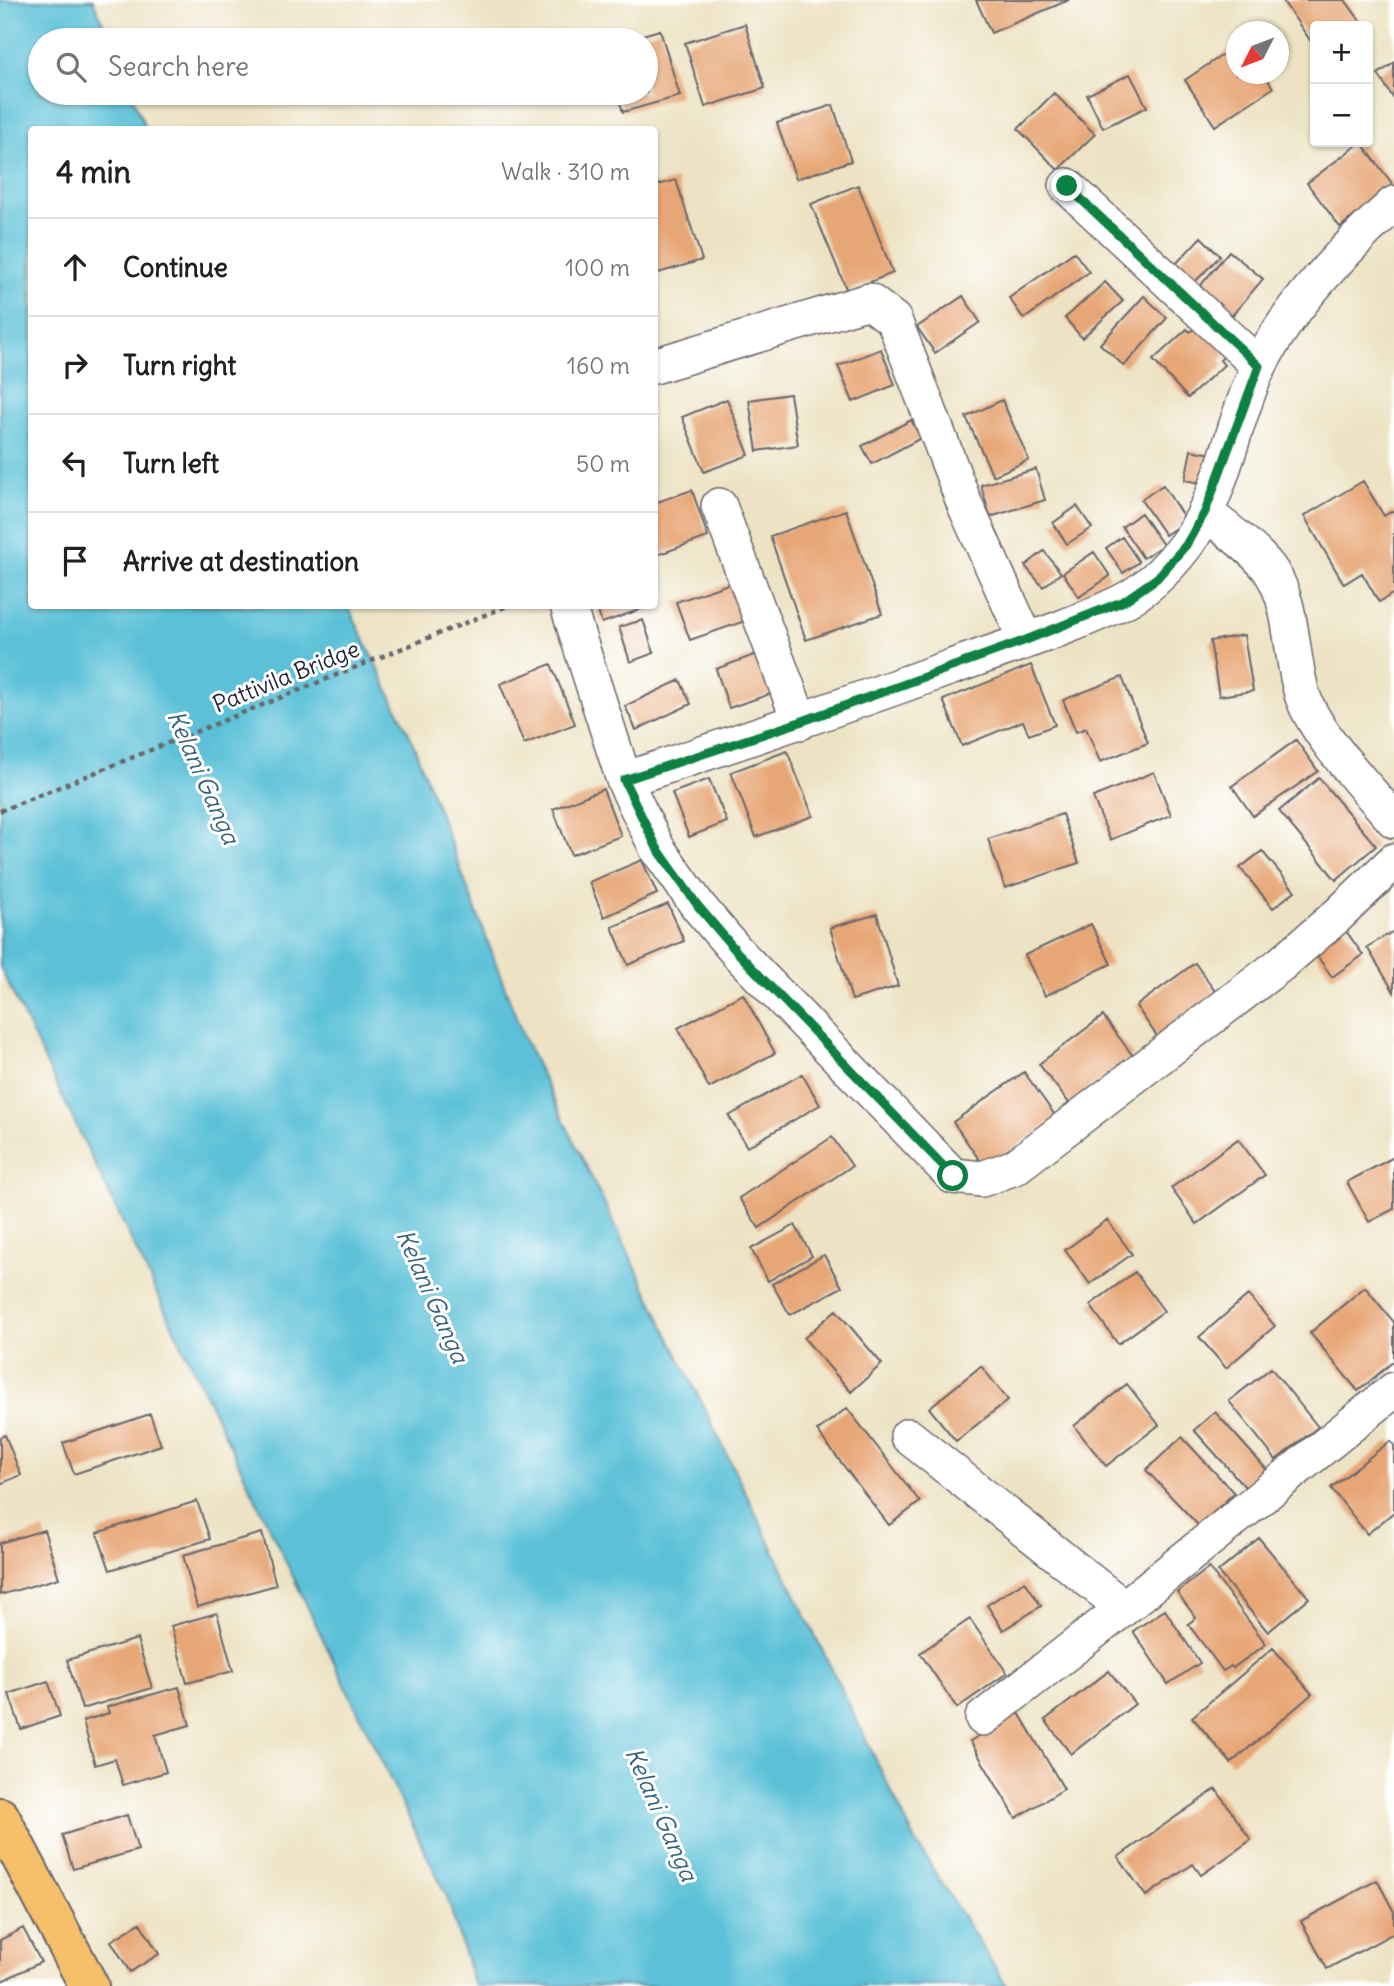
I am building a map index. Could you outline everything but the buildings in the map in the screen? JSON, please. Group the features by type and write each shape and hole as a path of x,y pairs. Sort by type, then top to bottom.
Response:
{"main road":[{"path":"0,1817 89,1986"}],"street":[{"path":"1067,186 1259,366"},
{"path":"624,780 800,722 1026,640 1124,601 1157,578 1186,545 1205,512 1259,366 1324,273 1394,204"},
{"path":"658,365 869,301 894,320 965,505 1026,640"},
{"path":"719,506 800,722"},
{"path":"1205,512 1272,572 1282,596 1303,697 1320,730 1394,820"},
{"path":"569,609 624,780 657,848 698,906 737,952 953,1176 982,1179 1015,1167 1281,964 1338,915 1394,861"},
{"path":"983,1718 1394,1390"},
{"path":"908,1436 1124,1608"}],"path":[{"name":"Pattivila Bridge","path":"0,811 500,609"}],"water":[{"name":"Kelani Ganga","path":"0,0 93,0 105,28 28,28 28,105 136,105 145,126 28,126 28,609 349,609 411,738 525,1041 917,1844 1007,1986 474,1986 447,1897 0,967"}],"route":[{"path":"953,1176 737,952 698,906 657,848 624,780 800,722 1026,640 1124,601 1157,578 1186,545 1205,512 1259,366 1067,186"}]}
